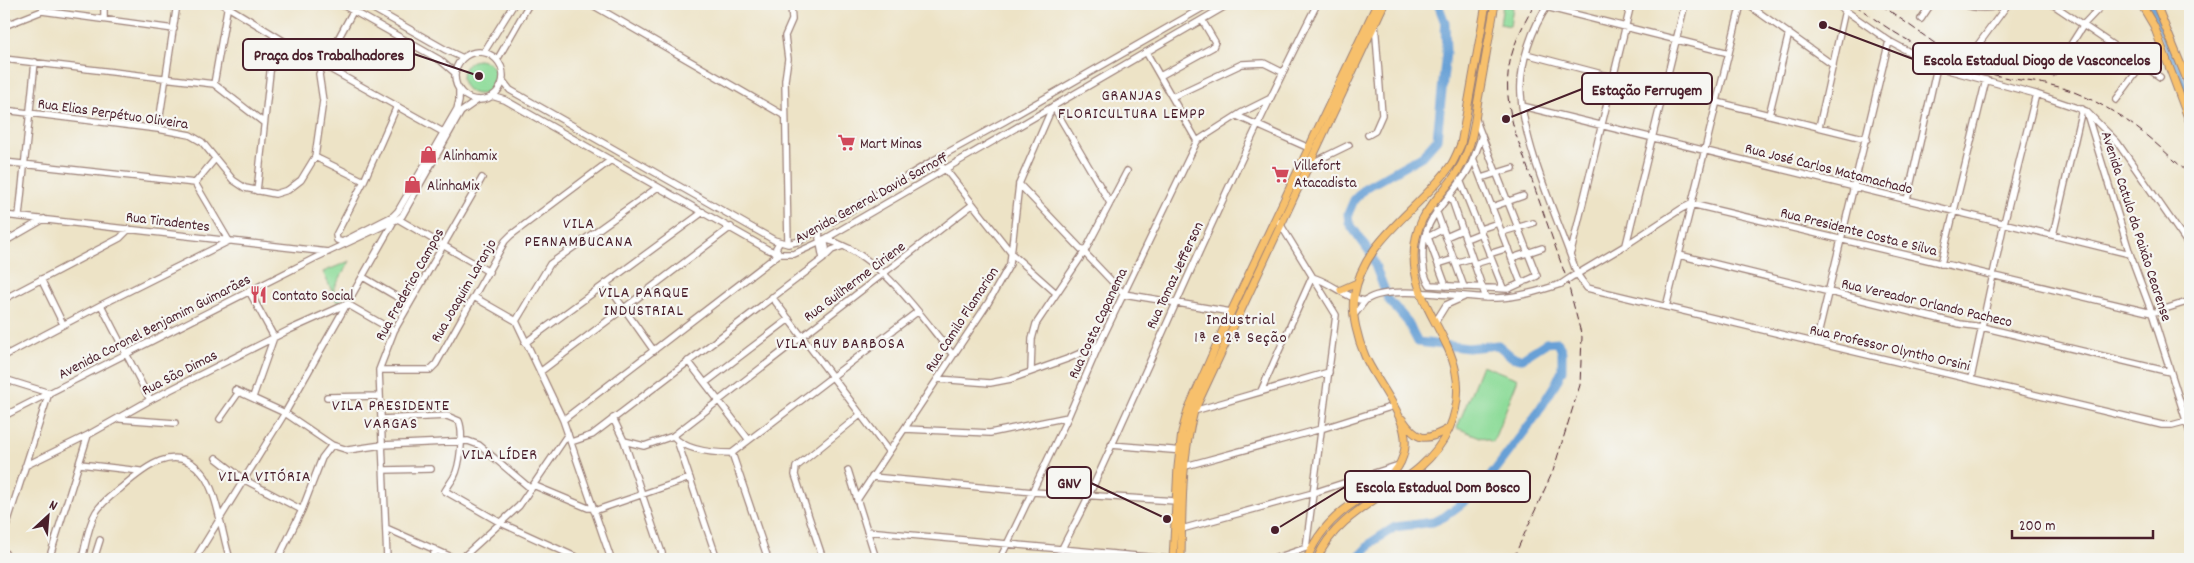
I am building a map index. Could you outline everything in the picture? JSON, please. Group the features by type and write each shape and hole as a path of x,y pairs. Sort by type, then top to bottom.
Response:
{"main road":[{"path":"1183,451 1194,410 1309,148 1377,4"},
{"path":"1182,559 1176,502 1188,410 1231,312 1308,164 1384,4"},
{"path":"1448,429 1425,438 1416,435 1395,408 1364,356 1354,315 1354,299 1359,279 1374,250 1452,164 1460,144 1486,4"},
{"path":"1318,559 1321,549 1335,531 1355,513 1416,472 1429,460 1448,429 1456,398 1457,381 1454,362 1415,272 1415,241 1421,221 1430,205 1452,180 1461,166 1471,140 1495,4"},
{"path":"2141,4 2154,26 2190,124"},
{"path":"2156,4 2190,87"},
{"path":"1340,290 1359,279"},
{"path":"1307,559 1309,547 1327,526 1339,514 1387,480 1399,466 1404,452 1405,434 1395,408"},
{"path":"1173,559 1178,530 1181,467"}],"street":[{"path":"42,11 47,4"},
{"path":"104,4 104,18"},
{"path":"158,129 177,4"},
{"path":"214,84 226,4 274,36 323,65 443,132"},
{"path":"195,559 285,414 457,109 459,89 455,73 440,60 341,4"},
{"name":"Rua Elias Perpétuo Oliveira","path":"4,110 158,129 190,135 202,142 233,180 245,188 275,194 288,190 301,180 315,156 323,101 319,79 323,65 356,4"},
{"path":"365,4 463,58"},
{"path":"484,52 514,4"},
{"path":"497,60 529,4"},
{"path":"591,4 785,116"},
{"path":"788,244 785,80 788,59 785,36 792,20 791,4"},
{"name":"Avenida General David Sarnoff","path":"502,81 510,90 780,242 788,244 800,241 934,160 1209,4"},
{"name":"Avenida General David Sarnoff","path":"492,96 505,100 779,254 794,254 823,240 946,170 1229,4"},
{"name":"Rua Tomaz Jefferson","path":"1057,559 1088,496 1269,99 1317,4"},
{"path":"1570,253 1631,4"},
{"path":"1626,245 1685,4"},
{"path":"1666,307 1741,4"},
{"path":"1747,4 1833,65"},
{"path":"1836,4 1890,41 1937,67 2036,94 2084,110 2117,142 2190,247"},
{"path":"1920,19 1931,4"},
{"path":"1962,4 1973,8 1988,9 2008,4"},
{"path":"1972,53 2008,4"},
{"path":"2052,4 2084,24 2160,78"},
{"path":"2053,74 2084,24 2102,4"},
{"path":"1575,275 1570,253 1527,132 1520,94 1526,54 1538,23 1548,5 1729,53"},
{"path":"1819,127 1845,10"},
{"path":"4,26 42,11 174,29"},
{"path":"1160,76 1213,47 1214,42 1202,20"},
{"path":"1368,135 1378,128 1382,115 1375,23"},
{"path":"1769,115 1789,33"},
{"path":"257,191 274,36"},
{"path":"1816,343 1890,41"},
{"path":"395,219 402,216 461,112 478,100 492,96 499,90 502,81 501,67 497,60 484,52 470,54 463,58 455,73"},
{"path":"1146,52 1198,142 1237,116 1269,99"},
{"path":"1526,54 1613,77"},
{"path":"4,59 214,84 264,122"},
{"path":"19,216 28,113 35,62"},
{"path":"1172,97 1242,64 1264,63 1282,72"},
{"path":"2116,100 2142,65"},
{"path":"1907,200 1937,67"},
{"path":"1941,264 1986,80"},
{"path":"459,89 464,95 478,100"},
{"path":"1971,378 2004,222 2036,94"},
{"path":"1717,102 1867,140"},
{"path":"342,242 337,240 336,235 364,180 397,106"},
{"path":"1053,106 1110,203"},
{"name":"Rua Camilo Flamarion","path":"856,500 905,429 1008,270 1012,254 1019,184 1053,106"},
{"name":"Rua José Carlos Matamachado","path":"1522,106 2130,254"},
{"path":"2053,235 2084,110"},
{"name":"Avenida Catulo da Paixão Cearense","path":"2084,110 2096,136 2130,254 2152,313 2190,430"},
{"path":"1237,116 1309,148"},
{"path":"1475,117 1537,276 1508,289 1430,285 1424,277 1422,252 1426,234 1436,210 1460,180 1473,158 1482,135"},
{"path":"1007,120 1016,129"},
{"path":"1007,120 1010,133"},
{"name":"Rua Costa Capanema","path":"1000,559 1068,417 1099,345 1198,142"},
{"path":"1308,164 1349,145"},
{"path":"315,156 364,180"},
{"path":"1473,158 1521,283"},
{"path":"195,183 215,159"},
{"name":"Rua Joaquim Laranjo","path":"379,370 430,370 436,364 505,241 611,160"},
{"path":"934,160 946,170 1012,254 1056,293"},
{"path":"4,162 195,183"},
{"path":"1481,178 1513,168"},
{"path":"1031,371 1036,324 1085,252 1127,171"},
{"name":"Rua Frederico Campos","path":"387,559 379,370 394,331 482,178"},
{"path":"1460,180 1503,288"},
{"path":"4,356 63,324 229,241 195,183"},
{"path":"1019,184 1124,294 1231,312"},
{"path":"516,321 550,264 658,187"},
{"path":"1450,194 1484,287 1486,298"},
{"path":"1492,206 1523,196"},
{"path":"1312,277 1354,299 1366,300 1386,293 1423,293 1486,298 1522,297 1561,284 1626,245 1680,209 1691,204"},
{"name":"Rua Presidente Costa e Silva","path":"1691,204 2152,313"},
{"name":"Rua Guilherme Ciriene","path":"624,441 644,446 673,436 972,205"},
{"path":"1436,210 1464,287"},
{"path":"525,343 703,212"},
{"name":"Rua Tiradentes","path":"4,215 325,251"},
{"path":"395,219 489,272"},
{"name":"Avenida Coronel Benjamim Guimarães","path":"325,251 378,230 395,219"},
{"name":"Avenida Coronel Benjamim Guimarães","path":"4,416 342,242 395,219"},
{"path":"4,242 44,220"},
{"path":"1273,559 1309,547 1313,493 1336,316 1278,221"},
{"path":"1466,239 1498,223"},
{"path":"1502,232 1533,223"},
{"path":"540,372 731,227"},
{"path":"4,299 120,238 129,229"},
{"path":"820,229 823,240 823,259"},
{"path":"1426,234 1443,229"},
{"path":"378,230 385,232 385,236"},
{"path":"1446,237 1462,230"},
{"path":"1426,234 1446,286"},
{"path":"823,240 843,246 885,274 953,355"},
{"path":"563,420 779,254 776,248 780,242"},
{"path":"571,442 592,435 823,259 832,250 843,246"},
{"path":"1438,264 1455,261 1473,261 1508,248"},
{"path":"1512,258 1542,248"},
{"name":"Rua Vereador Orlando Pacheco","path":"1679,255 1960,324 2170,372"},
{"name":"Rua Professor Olyntho Orsini","path":"1575,275 1587,288 1816,343 1971,378 2162,425 2172,425 2187,421"},
{"path":"363,277 409,304"},
{"path":"1261,391 1312,277"},
{"path":"41,280 63,324"},
{"path":"606,283 626,308 654,351"},
{"path":"249,291 274,337 253,397"},
{"path":"1436,322 1446,305 1468,296"},
{"path":"474,297 516,321 563,420 611,559"},
{"path":"772,297 889,452"},
{"path":"1354,315 1366,300"},
{"path":"2152,313 2190,301"},
{"path":"348,304 394,331"},
{"name":"Rua São Dimas","path":"25,466 88,436 150,400 274,337 348,304"},
{"path":"101,305 150,400"},
{"path":"678,442 715,453 732,453 917,312"},
{"path":"705,384 789,319"},
{"path":"938,379 990,382 1011,379 1067,359 1099,345"},
{"path":"688,361 749,440"},
{"path":"1194,410 1329,372"},
{"path":"4,379 49,393 4,533"},
{"path":"220,418 237,391 253,397 285,414 332,445 348,450 382,445 461,440 479,446 532,487 594,510 642,496 690,478"},
{"path":"327,397 380,396"},
{"path":"1181,467 1395,408"},
{"path":"2187,421 2190,414"},
{"path":"823,559 795,475 796,467 860,415"},
{"path":"381,419 448,416 459,421 462,432 454,476 445,490 501,523 580,559"},
{"path":"905,429 990,434 1068,417"},
{"path":"613,418 624,441 664,559"},
{"path":"120,419 175,423"},
{"path":"461,559 519,506 568,434"},
{"path":"48,559 88,436"},
{"path":"673,436 678,442 717,559"},
{"path":"278,559 302,510 322,458 332,445"},
{"path":"1111,446 1183,451"},
{"path":"732,453 768,559"},
{"path":"82,559 97,511 104,502 140,471 158,461 169,458 192,462 208,482 230,559"},
{"path":"216,458 243,479 302,510"},
{"path":"80,464 140,471"},
{"path":"1178,530 1313,493 1399,466"},
{"path":"384,470 431,469"},
{"path":"848,470 876,559"},
{"path":"872,477 1033,492 1176,502"},
{"path":"386,528 456,559"},
{"path":"867,531 1169,559"},
{"path":"94,559 100,540"},
{"path":"434,549 434,559"},
{"path":"4,551 8,559"}],"green space":[{"path":"1503,5 1513,7 1510,26 1500,24"},
{"path":"479,60 486,61 491,65 495,70 495,84 491,89 486,93 479,94 472,93 467,89 463,84 462,77 463,70 467,65 472,61"},
{"path":"350,261 333,290 346,297 337,302 323,272"},
{"path":"1482,365 1518,379 1493,442 1457,428"}],"waterway":[{"path":"1357,559 1372,542 1395,527 1433,522 1444,517 1481,489 1533,420 1562,370 1562,352 1558,342 1546,343 1521,359 1512,357 1498,345 1468,348 1418,342 1407,321 1388,299 1370,252 1349,223 1348,214 1354,200 1365,188 1422,156 1437,139 1446,52 1445,23 1438,4"},
{"path":"2150,4 2159,22 2190,106"}],"railway":[{"path":"1513,559 1553,471 1580,385 1582,337 1567,280 1510,113 1508,96 1509,65 1518,36 1535,4"},
{"path":"1854,4 1906,39 1958,64 1999,76 2065,89 2107,108 2136,128 2190,175"},
{"path":"1880,4 1940,47 1975,62"}],"place":[{"name":"Escola Estadual Diogo de Vasconcelos","path":"1823,25"},
{"name":"Praça dos Trabalhadores","path":"479,76"},
{"name":"Estação Ferrugem","path":"1506,119"},
{"name":"Mart Minas","path":"846,143"},
{"name":"Alinhamix","path":"429,155"},
{"name":"Villefort Atacadista","path":"1280,174"},
{"name":"AlinhaMix","path":"413,185"},
{"name":"Contato Social","path":"258,295"},
{"name":"GNV","path":"1167,519"},
{"name":"Escola Estadual Dom Bosco","path":"1275,530"}],"district":[{"name":"GRANJAS FLORICULTURA LEMPP","path":"1132,103"},
{"name":"VILA PERNAMBUCANA","path":"579,231"},
{"name":"VILA PARQUE INDUSTRIAL","path":"644,300"},
{"name":"Industrial 1ª e 2ª Seção","path":"1241,327"},
{"name":"VILA RUY BARBOSA","path":"841,342"},
{"name":"VILA PRESIDENTE VARGAS","path":"391,413"},
{"name":"VILA LÍDER","path":"500,453"},
{"name":"VILA VITÓRIA","path":"265,475"}]}
